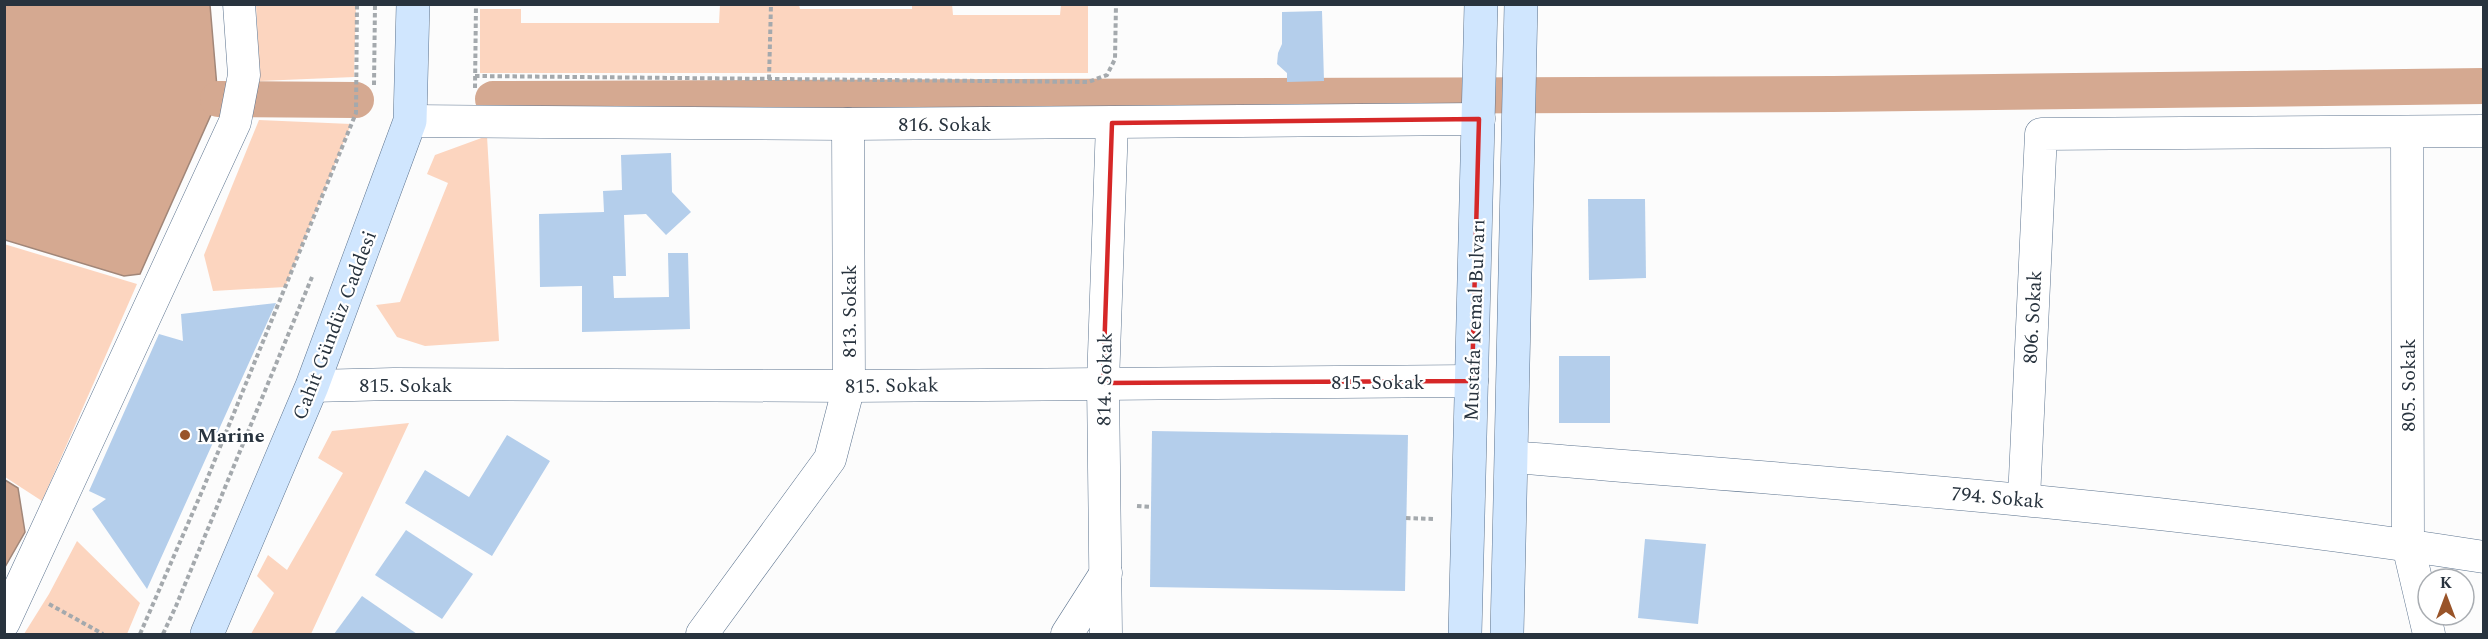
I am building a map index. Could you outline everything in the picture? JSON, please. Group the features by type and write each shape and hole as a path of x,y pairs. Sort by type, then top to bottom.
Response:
{"main road":[{"name":"Cahit Gündüz Caddesi","path":"207,634 312,386 410,120 412,4"},
{"name":"Mustafa Kemal Bulvarı","path":"1466,634 1481,4"},
{"name":"Mustafa Kemal Bulvarı","path":"1508,634 1521,4"}],"street":[{"path":"4,622 235,122 244,75 239,4"},
{"name":"816. Sokak","path":"410,120 848,124 1479,119"},
{"name":"814. Sokak","path":"1106,634 1103,383 1112,123"},
{"name":"813. Sokak","path":"702,634 830,459 849,386 848,124"},
{"path":"2407,133 2484,131"},
{"name":"806. Sokak","path":"2024,499 2041,134 2407,133"},
{"name":"805. Sokak","path":"2407,133 2408,545 2429,634"},
{"name":"815. Sokak","path":"312,386 394,384 849,386 1472,381"},
{"name":"794. Sokak","path":"1511,457 2024,499 2408,545 2484,557"},
{"path":"1067,634 1106,573"}],"path":[{"path":"140,634 203,489 356,113 357,4"},
{"path":"373,79 375,4"},
{"path":"475,122 476,4"},
{"path":"769,79 771,4"},
{"path":"475,76 1088,82 1107,75 1115,59 1116,4"},
{"path":"163,634 313,277"},
{"path":"21,588 103,634"}],"highlighted area":[{"path":"1479,119 1472,381 1103,383 1112,123"}],"shaded area":[{"path":"720,4 799,5 800,9 912,9 912,5 952,4 953,15 1060,15 1061,5 1088,5 1088,73 480,73 480,9 521,9 521,23 719,23"},
{"path":"4,5 210,5 218,99 140,274 124,276 5,240"},
{"path":"256,5 356,5 354,77 260,81"},
{"path":"259,120 351,124 285,287 213,291 204,255"},
{"path":"487,136 499,341 425,346 397,337 376,305 400,302 448,183 427,174 435,155"},
{"path":"4,244 137,284 42,501 5,477"},
{"path":"409,423 311,634 251,634 274,593 257,576 268,555 287,570 343,473 318,458 332,431"},
{"path":"5,480 18,488 25,532 5,567"},
{"path":"77,541 140,603 127,634 24,634 49,594"}],"building":[{"path":"1322,11 1324,81 1287,82 1287,73 1277,64 1282,44 1282,12"},
{"path":"671,153 672,192 691,212 666,235 646,214 624,215 626,276 613,276 614,298 669,297 668,253 688,253 690,329 582,332 582,286 540,287 539,214 604,212 603,191 622,190 621,155"},
{"path":"1588,199 1645,199 1646,278 1589,280"},
{"path":"276,303 147,589 92,509 106,499 89,491 159,334 183,341 181,314"},
{"path":"1559,356 1610,356 1610,423 1559,423"},
{"path":"1152,431 1408,435 1405,591 1150,587"},
{"path":"507,435 550,461 492,556 405,503 425,470 469,497"},
{"path":"406,530 473,574 442,619 375,575"},
{"path":"1645,539 1706,544 1698,624 1638,618"},
{"path":"362,596 417,634 334,634"}],"waterway":[{"path":"493,99 1833,94 2484,86"},
{"path":"218,99 356,100"}],"place":[{"name":"Marine","path":"185,435"}]}
